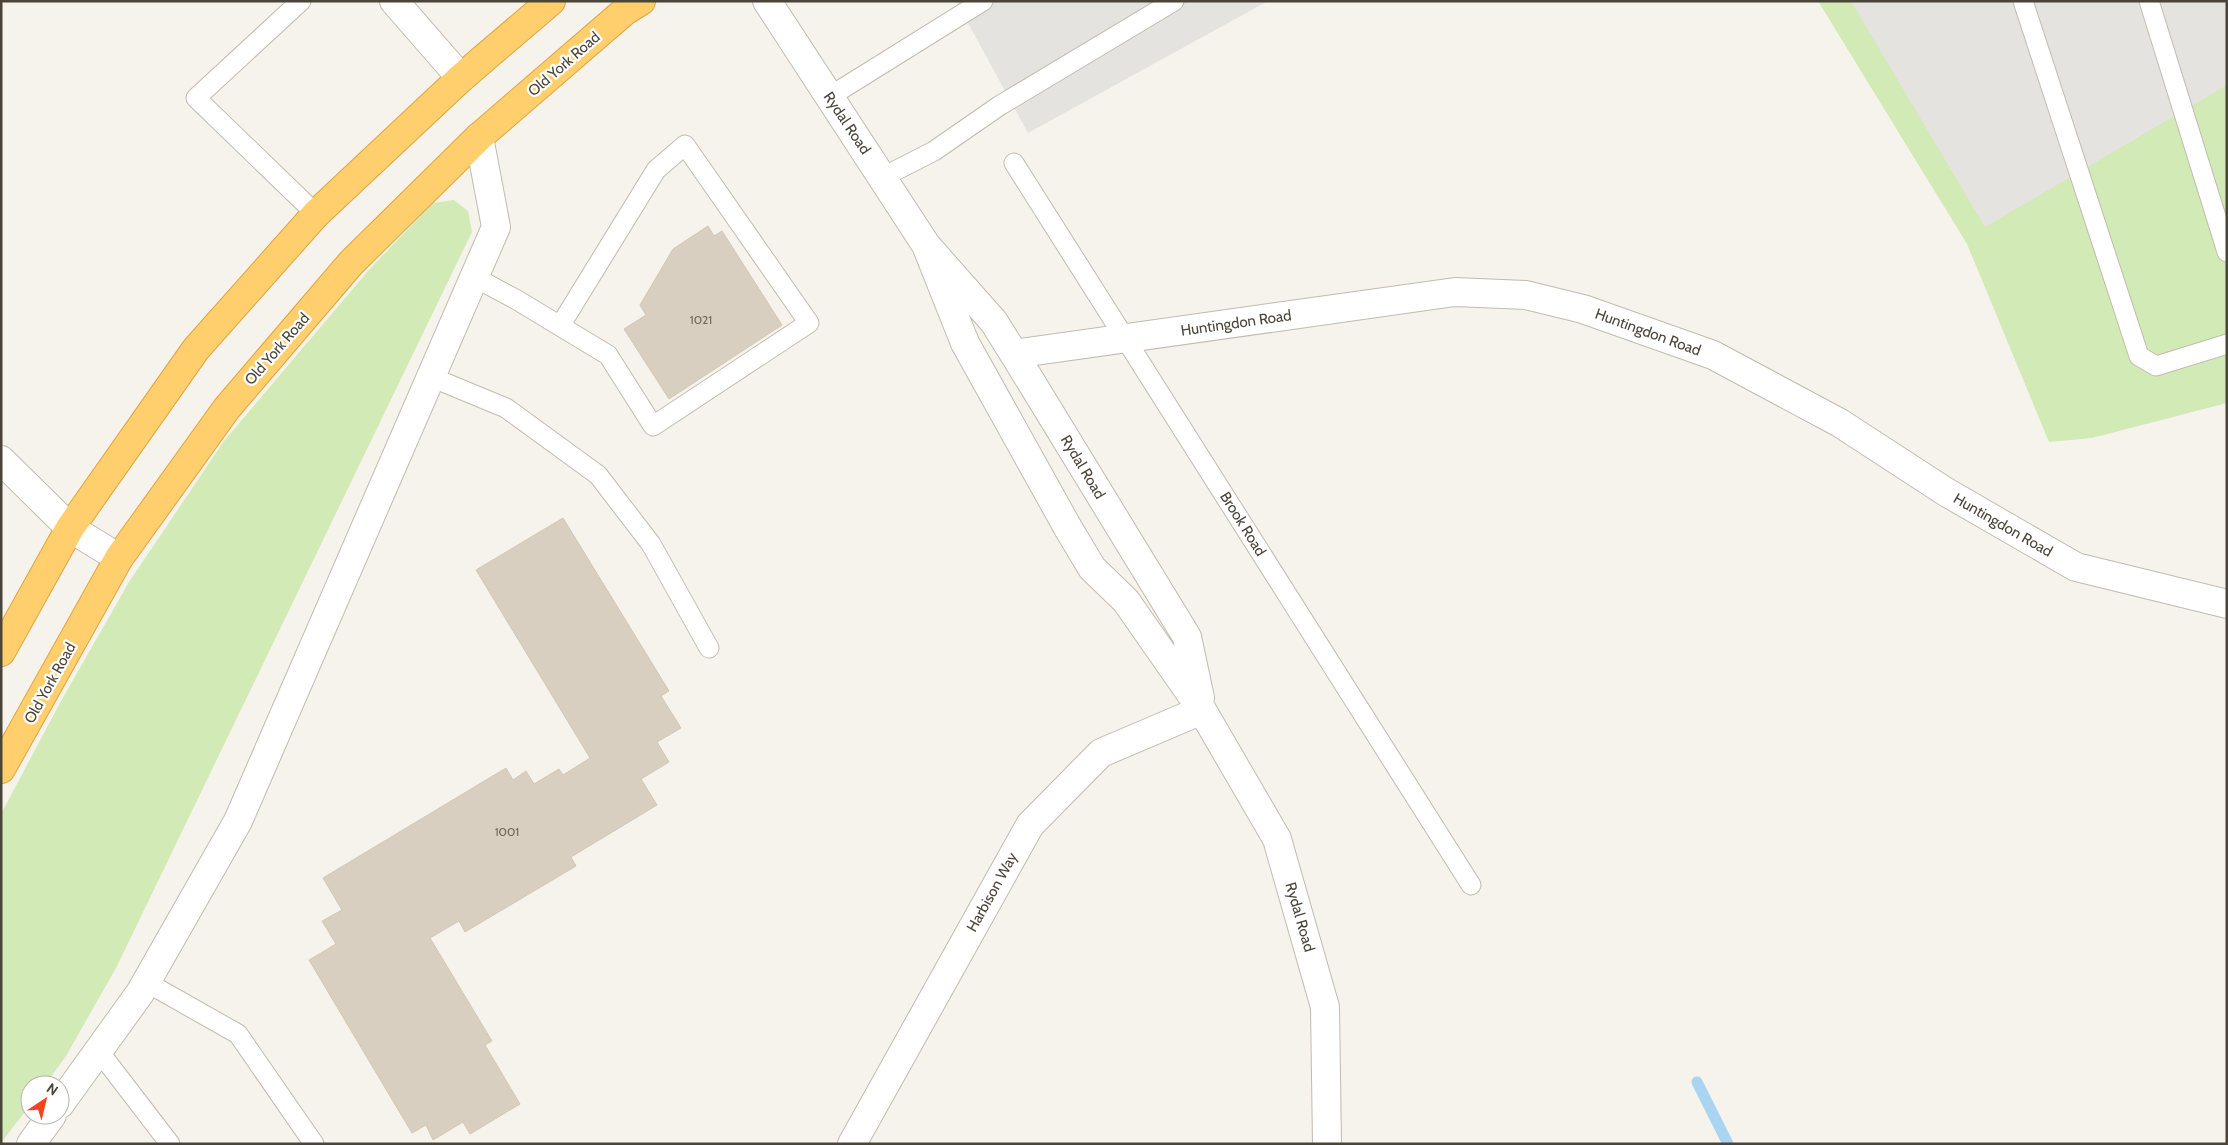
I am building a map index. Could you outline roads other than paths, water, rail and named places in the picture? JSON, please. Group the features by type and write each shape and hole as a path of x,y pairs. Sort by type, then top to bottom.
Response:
{"highway":[{"path":"6,635 70,528 196,349 316,214 461,78 551,1"},
{"name":"Old York Road","path":"1,769 120,558 227,408 338,278 479,137 625,11 640,1"}],"street":[{"path":"394,1 461,78"},
{"name":"Rydal Road","path":"767,1 926,245 994,322 1014,354 1186,637 1202,710"},
{"path":"70,1090 146,982 238,821 496,227 479,137"},
{"name":"Rydal Road","path":"926,245 965,343 1039,478 1092,568 1126,601 1202,710 1277,839 1325,1007 1327,1144"},
{"name":"Huntingdon Road","path":"1014,354 1455,292 1526,295 1583,309 1713,355 1840,423 1946,492 2076,567 2227,604"},
{"path":"1039,478 1078,459"},
{"path":"1,460 70,528 120,558"},
{"name":"Harbison Way","path":"852,1144 1030,825 1101,753 1202,710"},
{"path":"31,1144 45,1125"}],"lane":[{"path":"301,1 196,98 316,214"},
{"path":"829,97 983,1"},
{"path":"883,177 934,151 999,106 1174,1"},
{"path":"2023,1 2139,356 2156,366 2227,344"},
{"path":"2149,1 2227,252"},
{"path":"474,277 608,355 653,426 809,323 685,145 656,170 560,326"},
{"name":"Brook Road","path":"1014,163 1471,885"},
{"path":"431,377 506,408 598,475 651,544 710,648"},
{"path":"146,982 238,1034 314,1144"},
{"path":"98,1050 170,1144"}],"waterway":[{"path":"1697,1082 1728,1144"}]}
